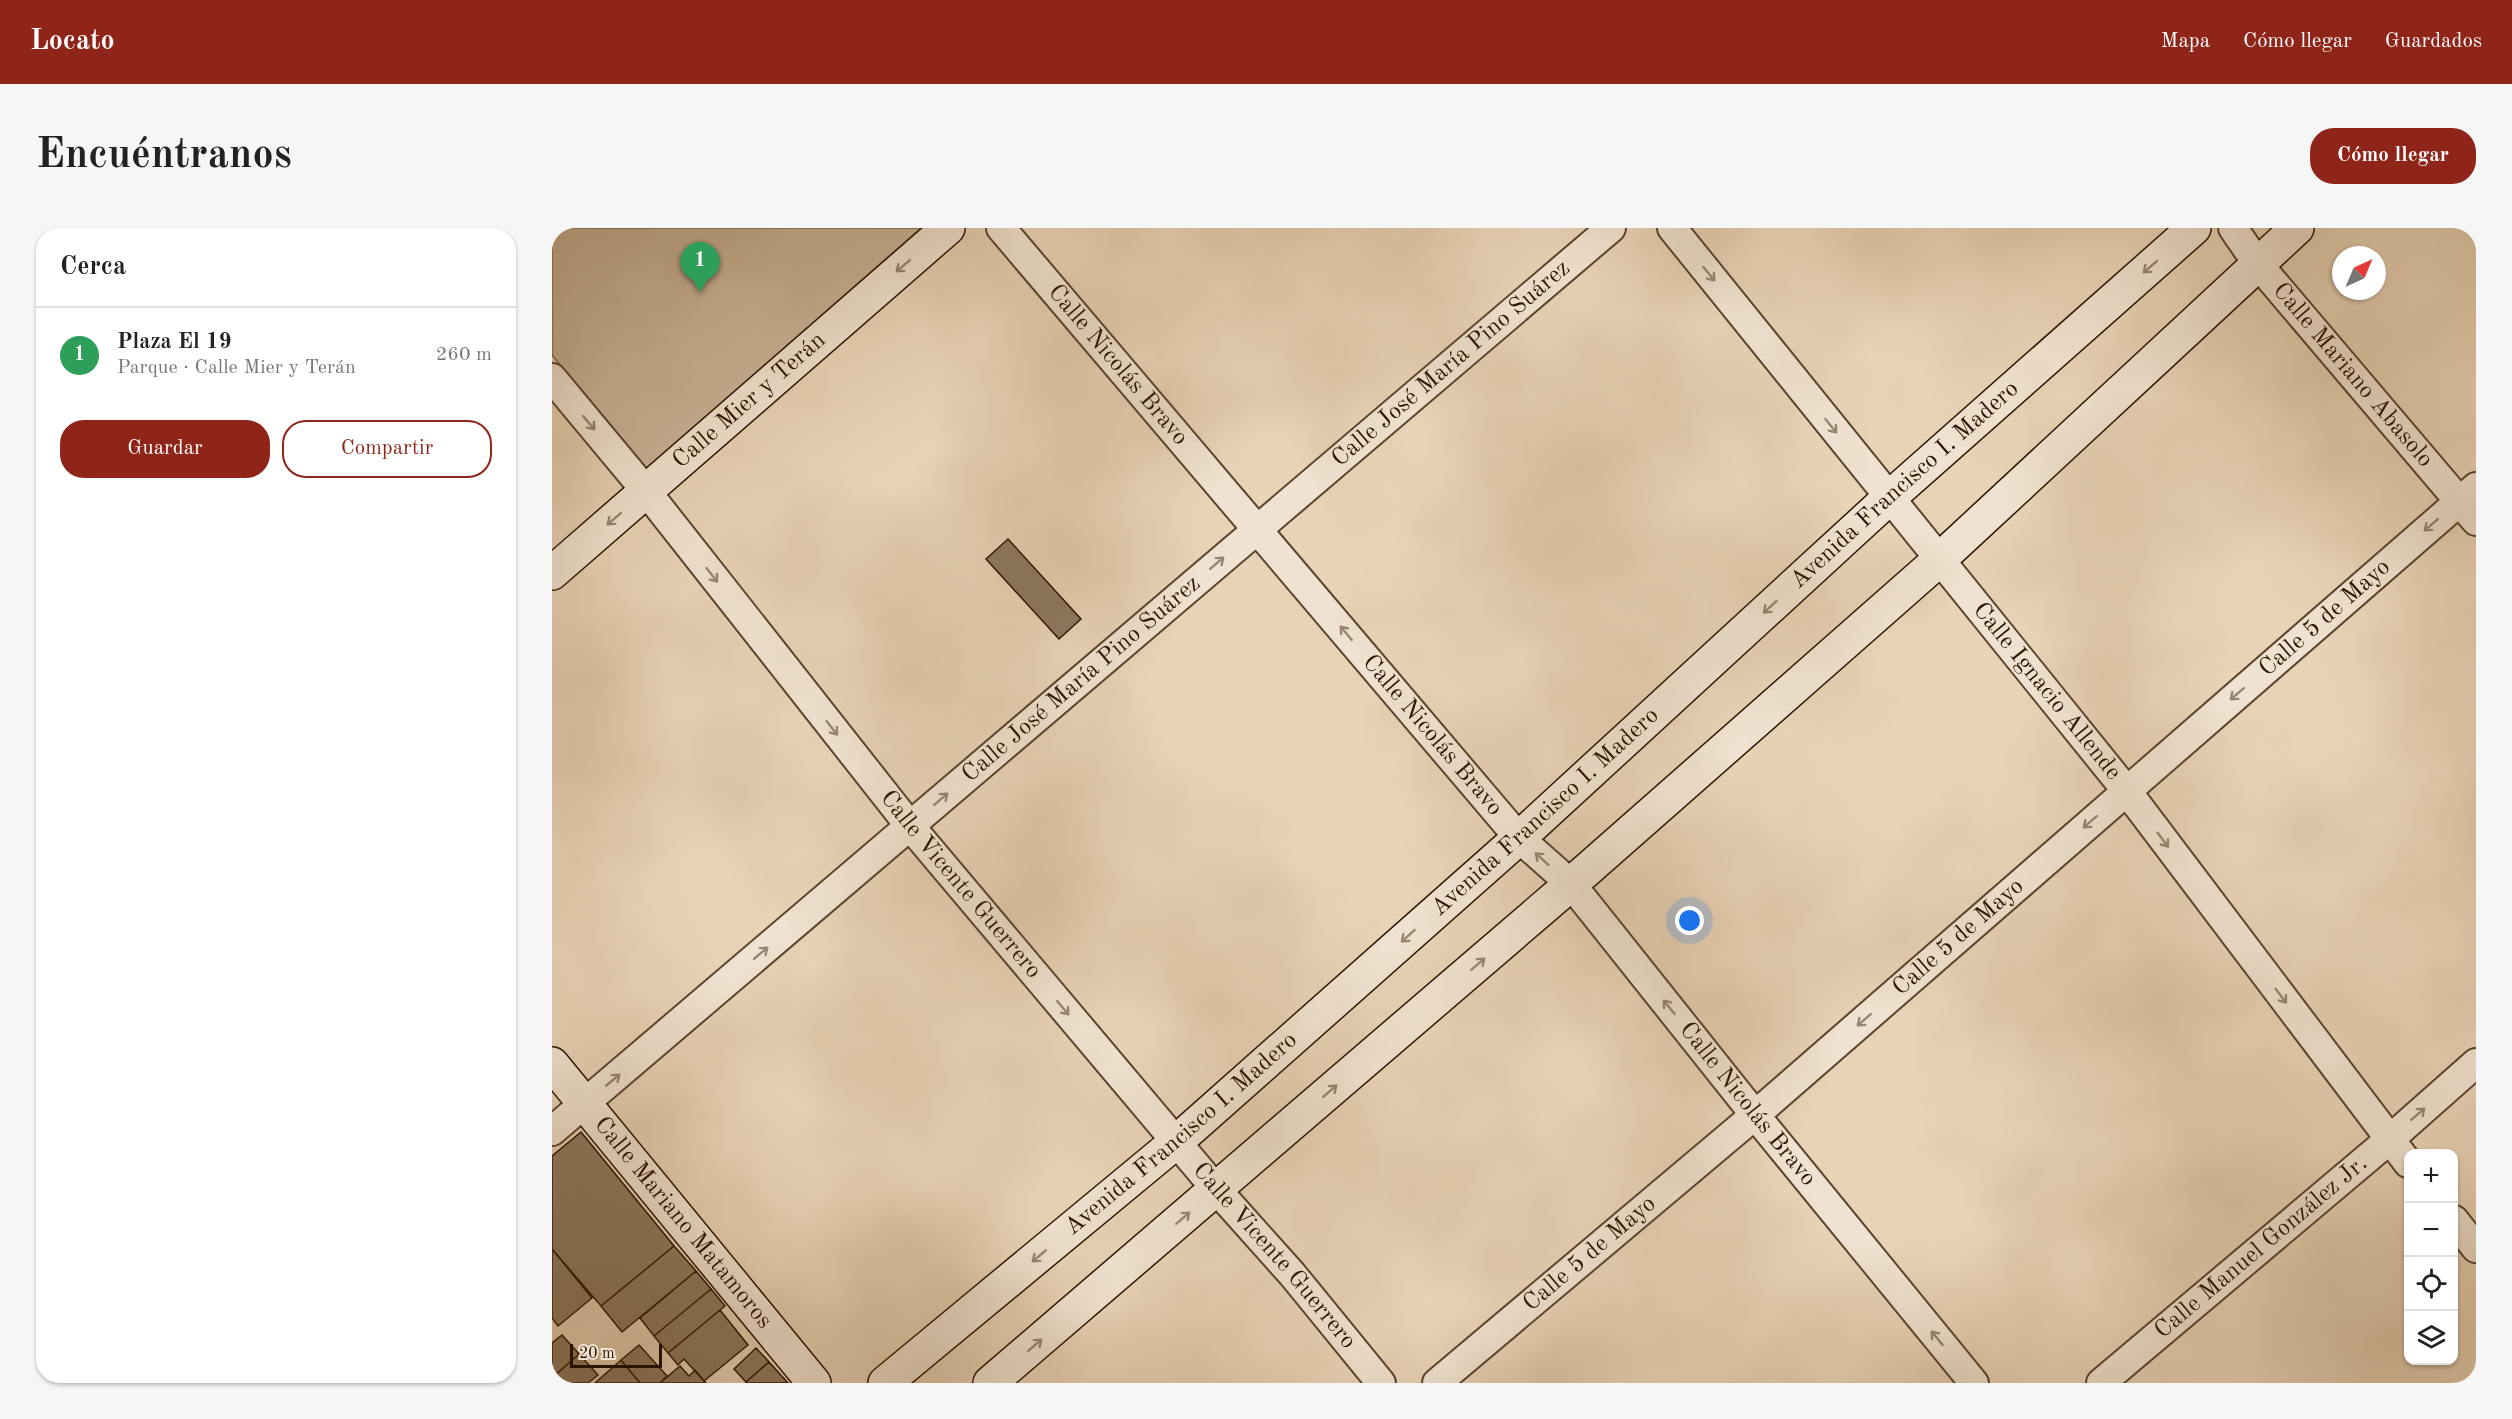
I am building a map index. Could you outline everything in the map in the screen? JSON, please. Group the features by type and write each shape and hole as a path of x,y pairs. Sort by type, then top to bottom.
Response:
{"main road":[{"name":"Calle Mier y Terán","path":"552,573 948,228"},
{"name":"Avenida Francisco I. Madero","path":"885,1383 1176,1142 1519,838 1888,498 2194,228"},
{"path":"990,1383 1571,884 1939,560 2297,228"},
{"name":"Calle Mariano Matamoros","path":"552,1064 814,1383"}],"street":[{"name":"Calle Nicolás Bravo","path":"1001,228 1519,838 1571,884 1755,1115 1974,1383"},
{"name":"Calle José María Pino Suárez","path":"552,1131 1611,228"},
{"name":"Calle Ignacio Allende","path":"1672,228 2126,790 2404,1157"},
{"name":"Calle Mariano Abasolo","path":"2233,228 2257,263 2471,503"},
{"name":"Calle Vicente Guerrero","path":"552,378 646,491 910,826 1216,1189 1292,1274 1381,1383"},
{"name":"Calle 5 de Mayo","path":"1437,1383 1755,1115 2126,790 2471,503"},
{"name":"Calle Manuel González Jr.","path":"2101,1383 2389,1140 2476,1063"},
{"path":"2458,1225 2476,1248"}],"shaded area":[{"path":"552,228 921,228 647,469 552,355"}],"building":[{"path":"1008,539 1081,619 1059,639 986,559"},
{"path":"581,1132 674,1246 601,1306 552,1249 552,1156"},
{"path":"674,1246 696,1271 622,1332 601,1306"},
{"path":"552,1249 592,1298 558,1326 552,1318"},
{"path":"696,1271 711,1289 654,1336 640,1318"},
{"path":"711,1289 725,1306 668,1353 654,1336"},
{"path":"720,1310 748,1345 704,1381 684,1359 678,1365 668,1353"},
{"path":"562,1335 579,1354 552,1378 552,1343"},
{"path":"639,1345 667,1376 660,1383 640,1383 621,1360"},
{"path":"756,1348 769,1362 746,1382 734,1369"},
{"path":"579,1354 598,1375 588,1383 552,1383 552,1378"},
{"path":"621,1360 640,1383 595,1383"},
{"path":"769,1362 788,1383 746,1383 746,1382"},
{"path":"680,1366 689,1376 695,1370 706,1383 660,1383"}],"place":[{"name":"Plaza El 19","path":"700,292"}]}
